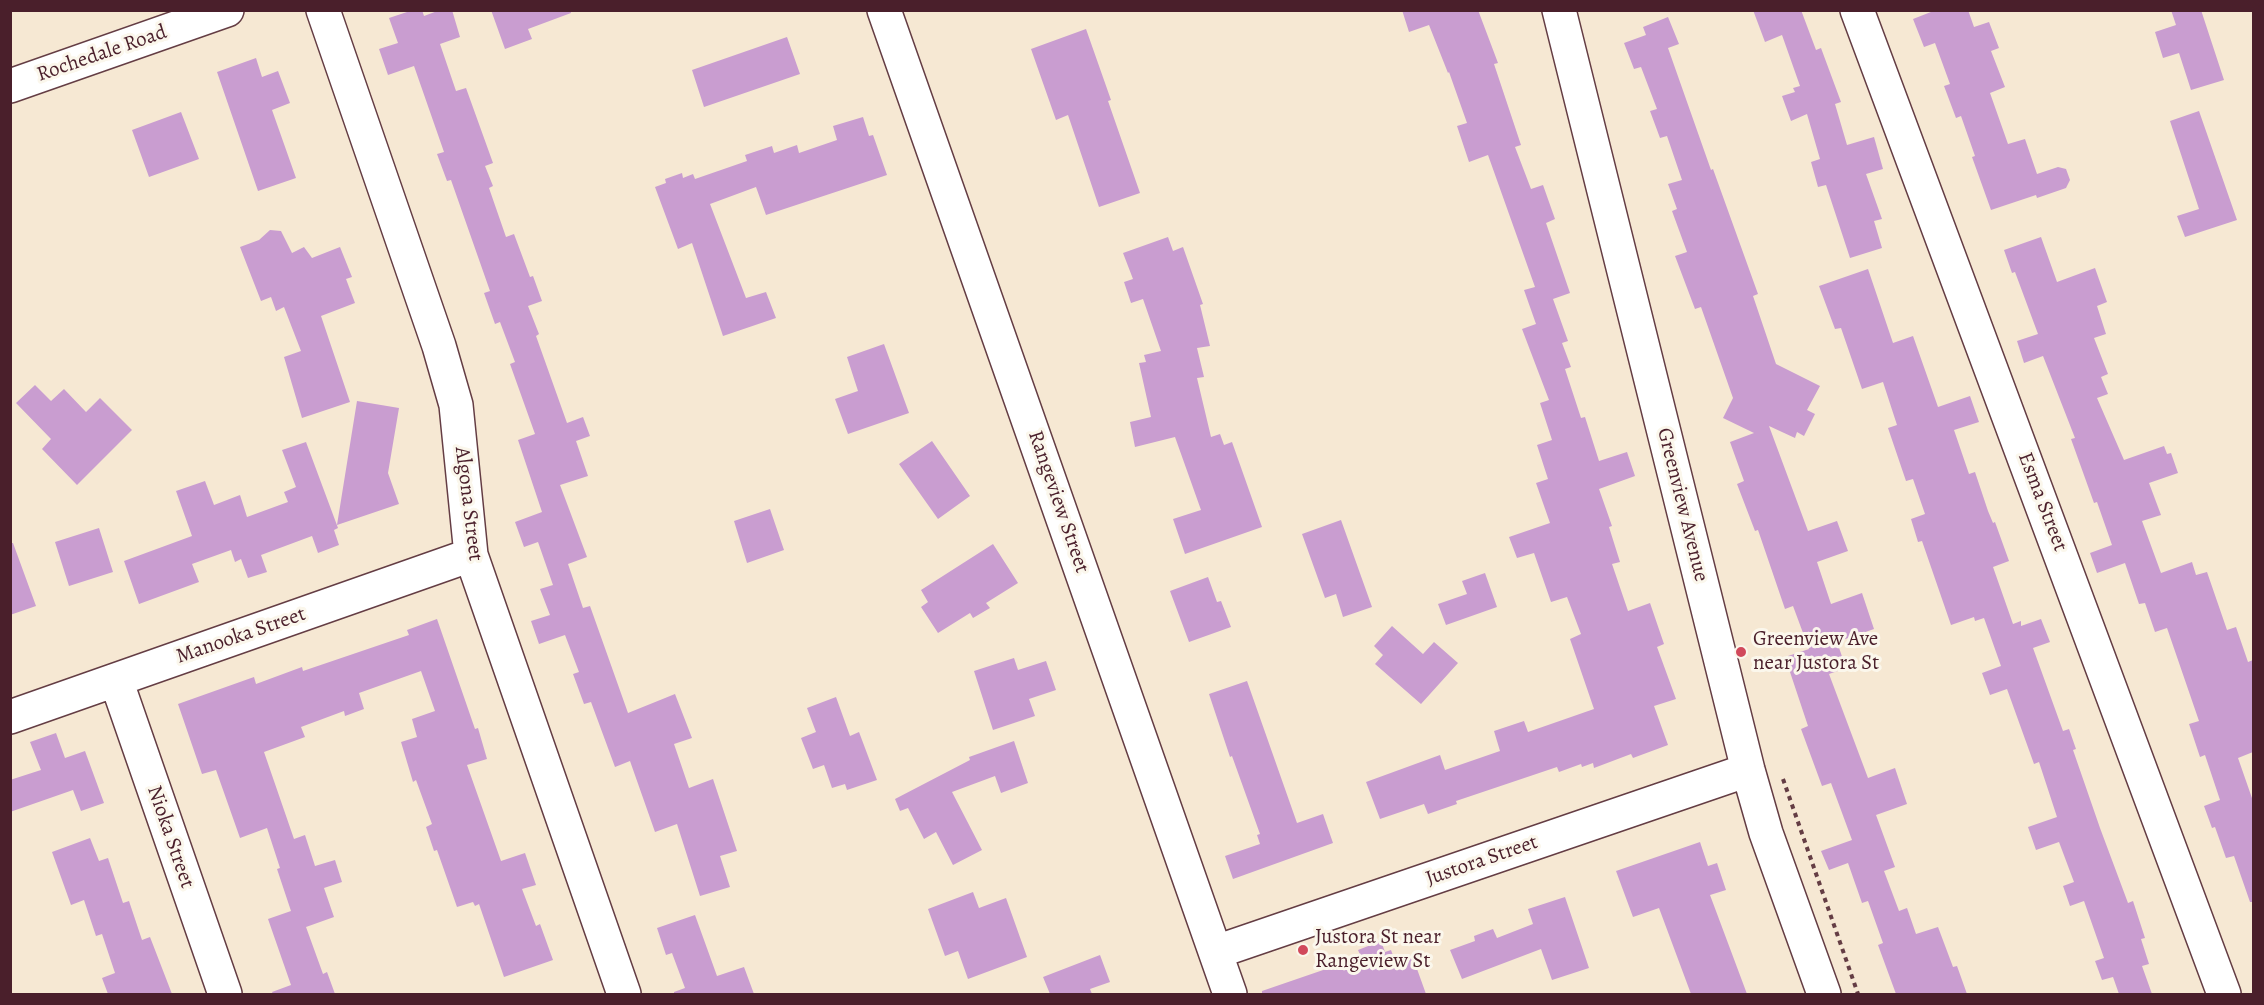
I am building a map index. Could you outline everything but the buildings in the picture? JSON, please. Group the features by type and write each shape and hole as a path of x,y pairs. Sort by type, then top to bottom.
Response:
{"street":[{"name":"Rochedale Road","path":"10,86 227,10"},
{"name":"Algona Street","path":"323,10 439,346 456,405 471,555 624,994"},
{"name":"Rangeview Street","path":"884,10 1230,994"},
{"name":"Greenview Avenue","path":"1559,10 1748,770 1766,832 1824,994"},
{"name":"Esma Street","path":"1857,10 2224,994"},
{"name":"Manooka Street","path":"10,717 471,555"},
{"name":"Nioka Street","path":"116,680 225,994"},
{"name":"Justora Street","path":"1216,952 1748,770"}],"path":[{"path":"1782,775 1858,994"}],"place":[{"name":"Greenview Ave near Justora St","path":"1741,652"},
{"name":"Justora St near Rangeview St","path":"1303,950"}]}
